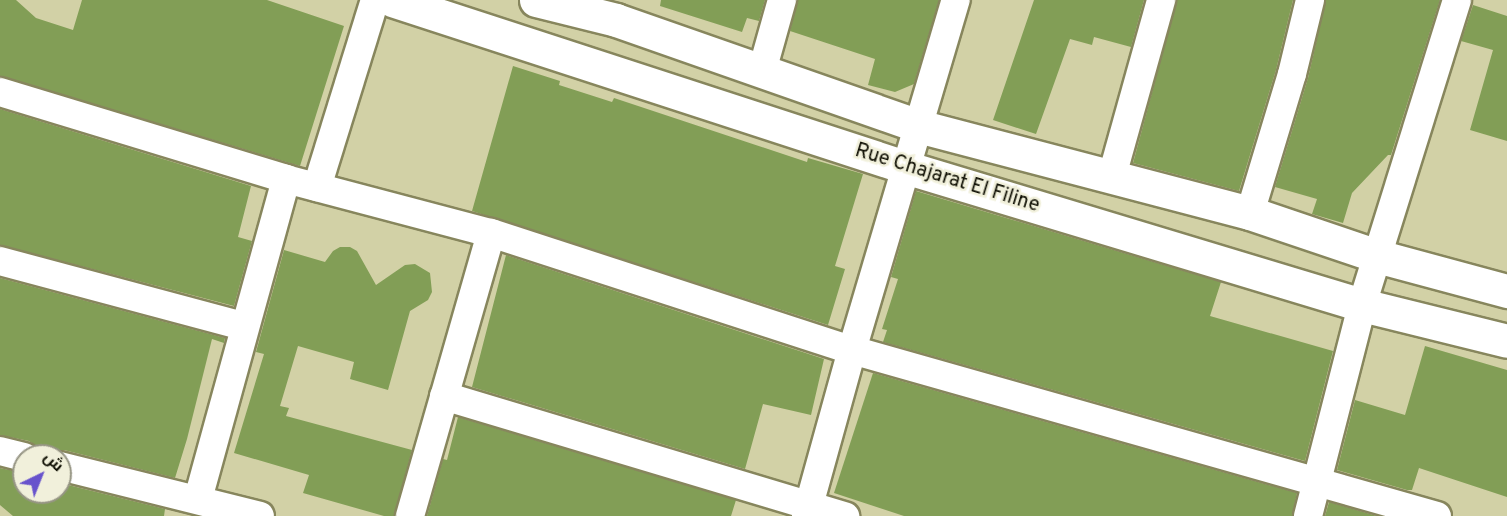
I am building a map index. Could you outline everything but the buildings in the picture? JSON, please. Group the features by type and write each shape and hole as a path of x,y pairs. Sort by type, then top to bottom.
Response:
{"street":[{"path":"316,187 375,0"},
{"name":"Rue Chajarat El Filine","path":"392,0 458,9 908,168 1362,305 1507,341"},
{"path":"536,0 619,10 762,71 918,126 1250,213 1377,256 1507,291"},
{"path":"762,71 782,0"},
{"path":"808,511 852,350 908,168 918,126 956,0"},
{"path":"1112,176 1161,0"},
{"path":"1250,213 1292,74 1310,0"},
{"path":"1308,516 1362,305 1457,0"},
{"path":"0,92 286,179 491,233 852,350 1437,516"},
{"path":"198,499 243,326 286,179"},
{"path":"410,516 491,233"},
{"path":"0,261 243,326"},
{"path":"444,396 808,511 845,516"},
{"path":"72,469 260,516"}]}
